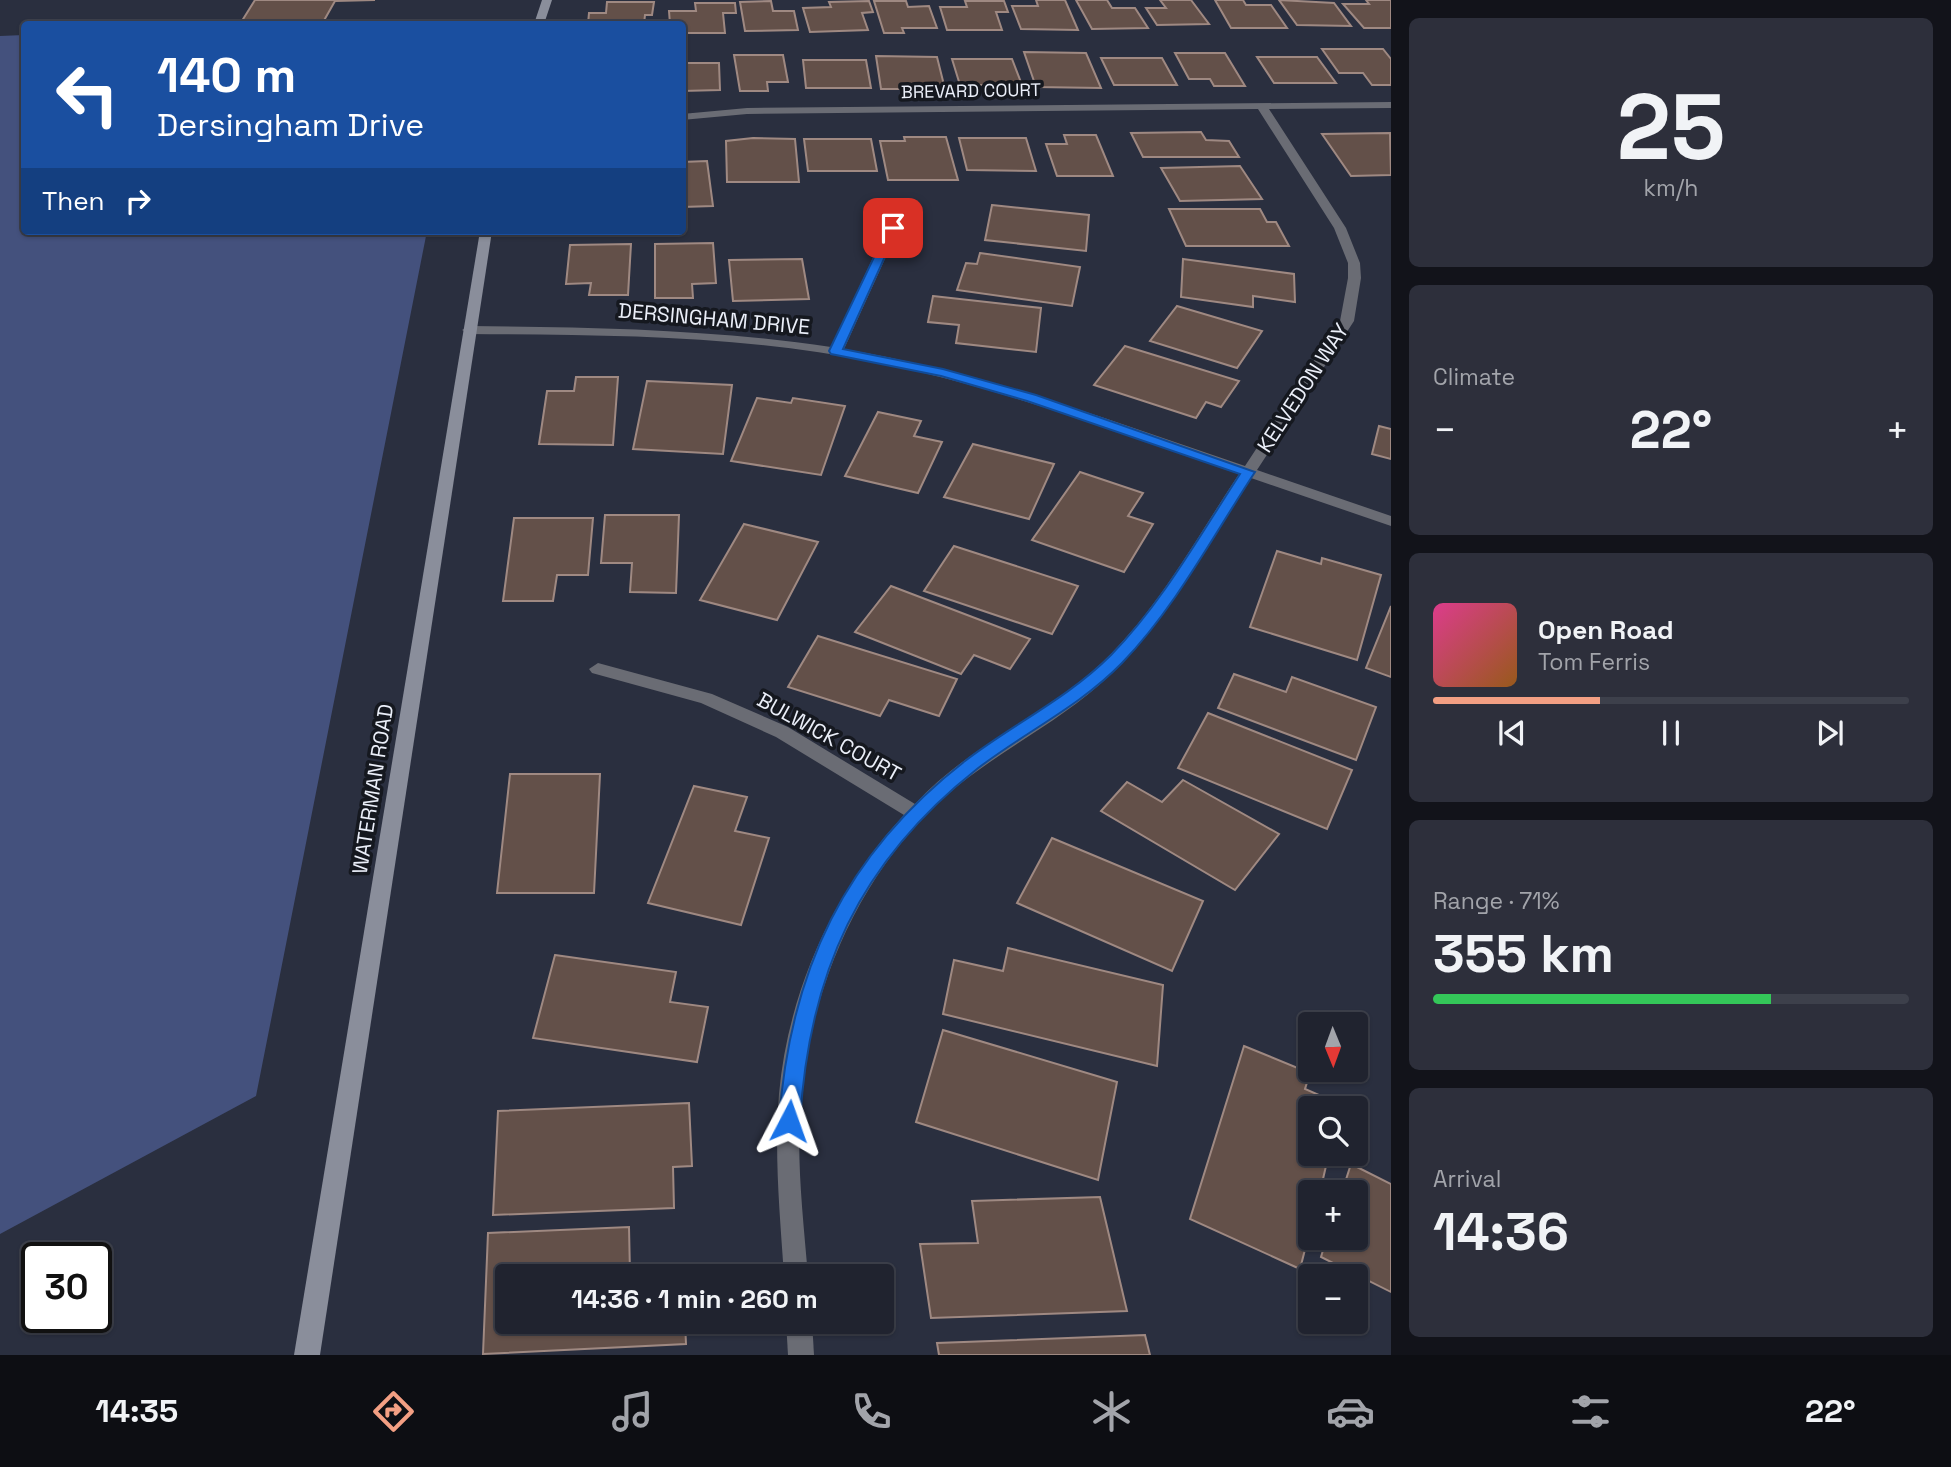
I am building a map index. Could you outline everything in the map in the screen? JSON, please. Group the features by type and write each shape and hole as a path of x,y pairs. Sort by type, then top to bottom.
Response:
{"street":[{"path":"540,21 547,0"},
{"name":"BREVARD COURT","path":"686,117 747,111 1391,105"},
{"name":"KELVEDON WAY","path":"795,1264 788,1146 793,1069 810,990 843,912 886,845 915,813 972,764 1063,705 1116,659 1157,611 1347,321 1355,289 1354,261 1344,234 1261,106"},
{"path":"835,351 893,228"},
{"name":"WATERMAN ROAD","path":"307,1355 485,235"},
{"name":"DERSINGHAM DRIVE","path":"469,330 648,331 736,338 835,351 943,373 1031,398 1391,521"},
{"name":"BULWICK COURT","path":"598,668 706,698 769,726 915,813"},
{"path":"800,1334 802,1355"}],"shaded area":[{"path":"21,35 21,235 426,235 256,1096 0,1234 0,36"}],"building":[{"path":"255,0 375,0 335,1 324,21 242,21"},
{"path":"1036,0 1065,0 1078,30 1021,29 1012,6 1038,6"},
{"path":"1076,0 1107,0 1112,8 1135,8 1148,28 1092,29"},
{"path":"1160,0 1191,0 1209,24 1157,25 1146,8 1166,8"},
{"path":"1215,0 1243,0 1246,5 1271,5 1287,28 1231,28"},
{"path":"1279,0 1334,3 1351,26 1297,25"},
{"path":"1366,0 1391,0 1391,28 1364,28 1343,4 1369,4"},
{"path":"771,1 773,11 794,11 798,30 745,31 740,2"},
{"path":"869,1 873,12 862,13 868,30 810,32 803,8 831,7 829,2"},
{"path":"874,1 906,1 908,7 929,6 937,28 902,28 904,33 884,33"},
{"path":"965,1 1004,1 1008,12 996,12 1002,30 947,30 940,7 967,7"},
{"path":"607,2 654,2 652,15 645,15 644,21 588,21 589,13 606,13"},
{"path":"695,3 735,3 736,13 723,13 725,33 686,33 686,21 670,21 669,11 696,11"},
{"path":"1322,49 1383,49 1391,59 1391,85 1372,85 1363,73 1339,73"},
{"path":"1024,52 1086,53 1101,88 1036,87"},
{"path":"1175,53 1225,53 1245,86 1214,86 1210,79 1189,79"},
{"path":"734,55 783,55 788,82 767,82 768,91 740,91"},
{"path":"876,56 937,57 944,85 927,85 928,89 881,89"},
{"path":"1257,57 1317,57 1336,83 1274,83"},
{"path":"1101,58 1162,58 1177,85 1114,85"},
{"path":"952,59 1012,59 1022,85 960,85"},
{"path":"803,60 866,60 871,88 806,88"},
{"path":"686,63 719,63 720,90 686,91"},
{"path":"1201,132 1206,140 1229,141 1239,157 1143,157 1131,133"},
{"path":"1390,133 1391,175 1351,176 1322,134"},
{"path":"1064,135 1096,135 1113,176 1057,176 1046,144 1067,144"},
{"path":"904,137 946,137 958,180 888,180 880,141 905,141"},
{"path":"753,138 795,139 799,182 727,182 726,141"},
{"path":"959,138 1026,138 1036,171 967,170"},
{"path":"804,139 871,139 877,171 808,171"},
{"path":"707,161 713,206 686,207 686,162"},
{"path":"1240,166 1262,199 1180,201 1161,168"},
{"path":"992,205 1089,215 1086,251 985,240"},
{"path":"1169,209 1260,209 1267,222 1276,222 1289,246 1186,246"},
{"path":"713,243 716,283 692,284 693,298 655,298 655,244"},
{"path":"631,244 628,295 589,295 591,283 566,284 570,245"},
{"path":"980,253 1080,267 1072,306 957,290 966,263 977,264"},
{"path":"802,259 809,299 733,301 729,260"},
{"path":"1183,259 1294,274 1295,302 1253,296 1253,307 1181,297"},
{"path":"933,296 1041,308 1036,352 956,343 959,325 928,322"},
{"path":"1177,306 1262,331 1237,368 1150,341"},
{"path":"1125,346 1239,381 1221,407 1206,402 1196,418 1094,385"},
{"path":"576,377 618,377 613,445 539,444 547,391 574,391"},
{"path":"647,381 732,385 723,454 633,449"},
{"path":"757,398 791,403 793,398 845,406 821,475 731,461"},
{"path":"878,412 921,421 914,436 942,442 918,493 845,476"},
{"path":"1379,426 1391,429 1391,459 1372,454"},
{"path":"973,444 1054,464 1029,519 944,497"},
{"path":"1080,472 1143,493 1128,516 1153,524 1124,572 1032,540"},
{"path":"605,515 679,515 676,593 630,592 632,563 601,563"},
{"path":"514,518 593,518 588,575 557,575 553,601 503,601"},
{"path":"744,524 818,542 777,620 700,600"},
{"path":"954,546 1078,586 1052,634 924,591"},
{"path":"1277,551 1321,564 1322,558 1381,575 1357,660 1250,627"},
{"path":"891,586 1030,639 1010,669 974,655 961,674 855,632"},
{"path":"1391,606 1391,677 1366,668"},
{"path":"818,636 957,679 939,716 889,700 880,716 788,687"},
{"path":"1234,674 1286,692 1292,677 1376,707 1356,760 1218,708"},
{"path":"1208,713 1352,770 1327,829 1178,768"},
{"path":"510,774 600,774 594,893 497,893"},
{"path":"1183,780 1279,834 1235,890 1101,811 1127,782 1162,802"},
{"path":"694,786 747,797 735,831 769,838 741,925 648,903"},
{"path":"1052,838 1203,901 1172,971 1017,903"},
{"path":"1008,948 1163,985 1157,1066 943,1014 954,960 1003,971"},
{"path":"555,955 676,972 670,1002 708,1007 697,1062 533,1038"},
{"path":"943,1030 1117,1082 1098,1180 916,1122"},
{"path":"1244,1046 1298,1068 1298,1082 1307,1082 1305,1089 1321,1096 1298,1096 1298,1166 1326,1166 1323,1180 1298,1180 1298,1250 1305,1250 1301,1264 1298,1264 1298,1268 1190,1219"},
{"path":"689,1103 692,1166 673,1167 674,1208 493,1215 498,1111"},
{"path":"1350,1166 1355,1166 1391,1184 1391,1292 1368,1280 1368,1264 1335,1264 1321,1257 1323,1250 1368,1250 1368,1180 1346,1180"},
{"path":"1100,1197 1127,1311 931,1318 920,1244 978,1243 972,1201"},
{"path":"629,1227 630,1264 495,1264 495,1334 686,1334 686,1344 483,1354 488,1233"},
{"path":"1145,1335 1150,1355 939,1355 937,1343"}],"route":[{"path":"789,1121 793,1069 810,990 843,912 886,845 915,813 972,764 1063,705 1116,659 1157,611 1248,472 1031,398 943,373 835,351 893,228"}]}
